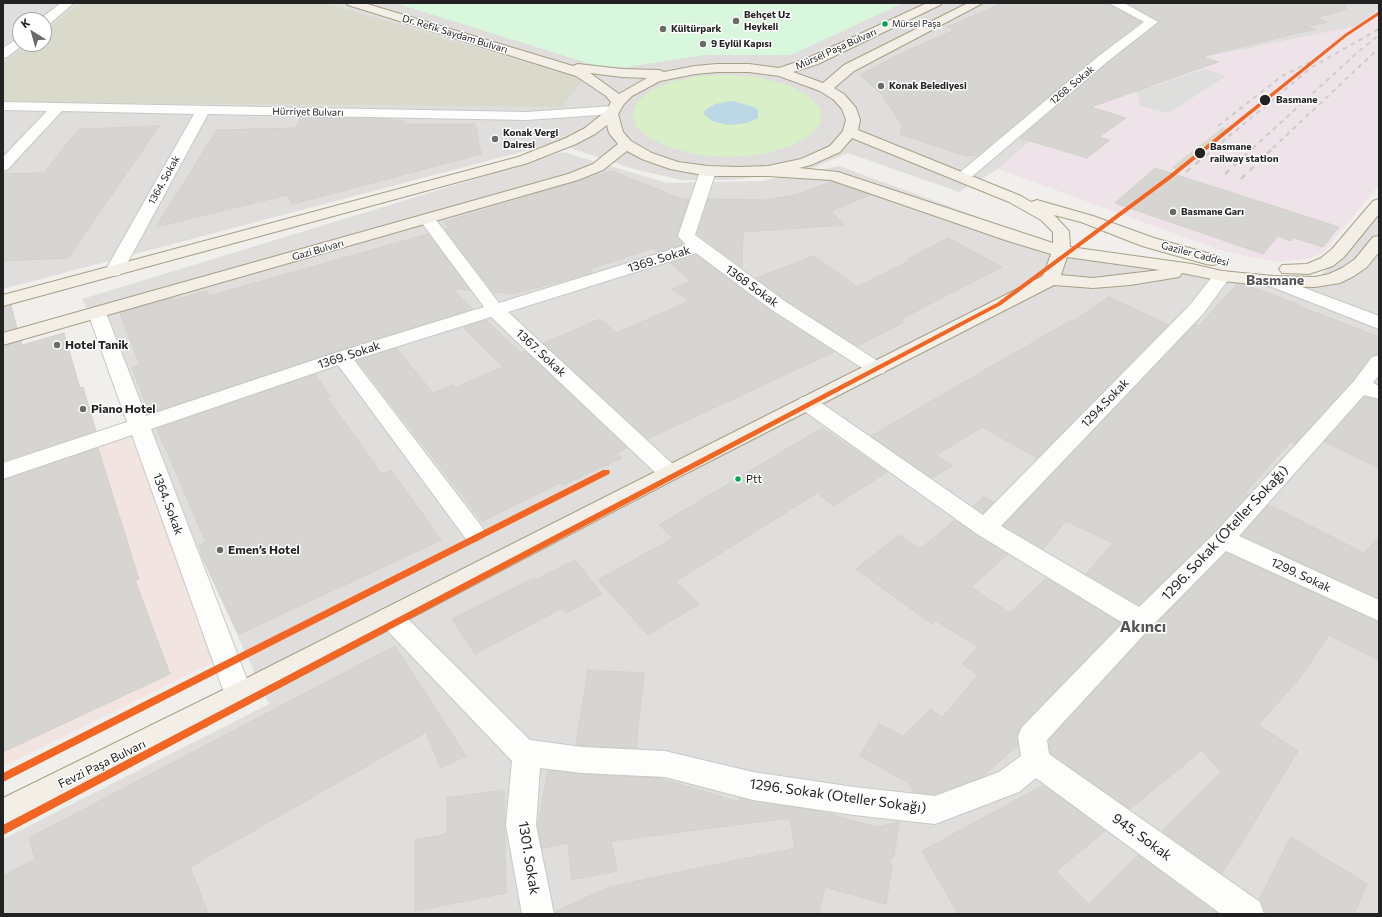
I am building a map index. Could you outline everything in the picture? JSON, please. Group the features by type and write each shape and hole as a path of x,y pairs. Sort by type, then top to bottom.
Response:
{"main road":[{"name":"Dr. Refik Saydam Bulvarı","path":"352,3 559,65"},
{"name":"Mürsel Paşa Bulvarı","path":"780,72 813,61 936,3"},
{"name":"Mürsel Paşa Bulvarı","path":"825,88 849,68 977,3"},
{"path":"559,65 594,71 675,73 717,68 749,68 780,72 804,79 825,88 840,97 849,108 853,120 850,132 835,149 806,162 768,171 738,172 708,171 675,166 646,156 626,144 616,132 611,93 581,73 559,65"},
{"path":"3,301 523,160 571,141 590,131 614,109 627,93 640,85 675,73"},
{"path":"850,132 1015,199 1047,217 1061,231 1061,251 1051,279 1093,283 1130,280 1192,269"},
{"name":"Gazi Bulvarı","path":"3,339 573,177 598,167 626,144"},
{"name":"Gaziler Caddesi","path":"768,171 833,175 1014,237 1061,251 1192,269 1222,276 1273,281 1315,282 1334,279 1361,263 1379,241"},
{"name":"Gaziler Caddesi","path":"1015,199 1087,220 1148,242 1206,258 1243,266 1276,270 1309,269 1327,262 1338,253 1379,204"},
{"name":"Fevzi Paşa Bulvarı","path":"3,813 239,696 669,473 877,369 1051,279"}],"street":[{"path":"52,16 68,3"},
{"name":"1268. Sokak","path":"963,177 1104,58 1152,22 1116,3"},
{"path":"3,54 12,47"},
{"name":"Hürriyet Bulvarı","path":"3,106 527,116 614,109"},
{"path":"3,166 59,106"},
{"name":"1364. Sokak","path":"114,271 203,110"},
{"name":"1368 Sokak","path":"708,171 686,236 698,247 779,306 877,369"},
{"name":"1367. Sokak","path":"427,219 495,310 669,473"},
{"name":"1369. Sokak","path":"3,471 342,357 698,247"},
{"name":"1294.Sokak","path":"985,528 1196,310 1222,276"},
{"path":"1273,281 1379,323"},
{"name":"1364. Sokak","path":"97,313 239,696"},
{"path":"342,357 474,533"},
{"name":"1296. Sokak (Oteller Sokağı)","path":"527,755 582,760 665,764 753,786 854,801 935,810 1009,782 1036,761 1032,736 1141,621 1370,389 1379,362"},
{"path":"807,403 985,528 1141,621"},
{"name":"1299. Sokak","path":"1223,539 1379,611"},
{"path":"390,617 527,755"},
{"name":"1301. Sokak","path":"527,755 521,825 538,914"},
{"name":"945. Sokak","path":"1036,761 1248,914"}],"shaded area":[{"path":"3,3 1379,3 1379,9 1357,26 1104,78 998,169 959,192 848,153 810,169 732,180 681,180 634,169 555,143 3,289"},
{"path":"80,3 325,3 583,79 562,107 3,102 3,64 18,52 52,52 52,25"},
{"path":"1379,9 1379,185 1323,253 1307,259 1280,262 1254,258 1217,249 998,169 1104,78 1357,26"},
{"path":"1205,69 1226,76 1169,113 1140,106 1138,93 1130,89 1140,84 1152,87"},
{"path":"1223,127 1231,130 1180,171 1171,168"},
{"path":"563,152 667,183 761,181 839,166 1093,259 1313,287 1379,197 1379,914 3,914 3,839 269,704 82,299"},
{"path":"140,417 238,650 3,767 3,461"}],"green space":[{"name":"Kültürpark","path":"395,3 903,3 791,55 705,55 626,67 597,66"},
{"path":"732,75 761,78 788,85 808,95 820,108 821,122 811,135 791,146 764,154 732,157 700,155 671,148 649,138 636,126 632,113 639,100 653,89 675,81 702,76"}],"water":[{"path":"732,101 754,107 758,110 758,118 747,123 728,125 712,121 704,114 705,110 715,104"}],"building":[{"path":"1003,3 1108,3 1141,22 1099,54 978,155 966,156 900,134 902,125 881,93 860,75 904,52 955,30 947,27"},
{"path":"1127,3 1345,3 1346,9 1316,18 1327,22 1306,27 1315,29 1202,56 1218,62 1091,107 1126,118 1099,137 1110,140 1087,158 1020,138 1109,62 1159,22"},
{"path":"301,117 381,119 404,121 403,124 475,124 481,154 293,204 287,195 156,227 217,130 296,128"},
{"path":"159,126 68,258 3,261 3,174 44,173 79,129"},
{"path":"1155,168 1339,227 1323,247 1294,238 1291,241 1278,236 1263,254 1115,203"},
{"path":"612,171 682,199 689,199 677,236 683,244 658,252 653,248 590,269 593,272 588,274 513,294 493,292 445,229 449,228 444,222"},
{"path":"831,182 869,195 831,211 844,225 743,232 742,267 697,234 708,199 766,200 796,195"},
{"path":"428,234 470,290 451,288 473,309 335,352 150,413 132,368 140,365 120,313 206,291 209,296"},
{"path":"948,238 1002,267 899,320 904,322 857,346 787,301 756,278 814,256 857,287 911,260 908,259"},
{"path":"696,255 771,311 834,352 647,439 544,343 600,319 617,333 689,301 672,289 692,281 670,263"},
{"path":"1237,284 1246,285 1297,304 1296,305 1379,337 1379,354 1371,356 1353,380 1296,443 1291,441 1245,493 1248,495 1214,532 1139,605 1086,574 1113,543 1066,521 1043,549 1003,526 1195,324 1199,326"},
{"path":"1109,297 1168,325 1037,458 982,427 936,455 952,466 932,478 871,436 1070,321 1072,322"},
{"path":"11,305 17,328 3,331 3,307"},
{"path":"486,320 521,353 525,351 627,448 616,453 622,458 563,485 560,483 482,521 357,360 396,348 433,393 452,385 454,388 503,367 463,327"},
{"path":"64,333 80,388 83,387 96,431 3,461 3,346 21,341 22,345"},
{"path":"315,374 330,397 327,398 382,474 391,470 441,540 239,634 204,560 199,545 206,542 157,429"},
{"path":"1365,397 1379,400 1379,468 1325,442"},
{"path":"822,428 887,472 834,506 817,493 676,581 699,604 648,635 598,580 673,538 659,525"},
{"path":"98,448 139,579 135,580 170,674 3,752 3,480"},
{"path":"984,497 994,502 983,513 973,506"},
{"path":"1269,505 1364,553 1379,537 1379,598 1241,535"},
{"path":"955,520 1008,554 971,587 1010,613 1046,578 1121,623 1021,726 1017,735 1018,745 982,777 935,794 914,792 907,782 860,756 879,724 903,736 931,709 942,718 978,675 962,664 978,647 935,620 932,624 856,569 899,535 920,549"},
{"path":"1226,553 1379,622 1379,660 1329,635 1298,680 1258,725 1298,751 1222,874 1162,831 1221,772 1202,750 1130,809 1050,753 1049,740 1151,629"},
{"path":"575,560 602,594 566,613 562,608 475,654 452,619 534,578 535,580"},
{"path":"395,646 466,756 441,768 426,732 190,867 208,914 3,914 3,876 35,859 29,838"},
{"path":"588,670 644,673 636,748 576,745"},
{"path":"548,770 582,774 659,778 739,802 740,798 817,811 877,827 899,822 894,856 889,861 892,866 886,904 825,887 819,914 555,914 555,912 609,887 795,848 790,818 611,841 617,871 572,880 568,843 542,848 538,825"},
{"path":"1044,785 1105,831 1056,871 1089,904 1138,855 1218,914 958,914 922,851"},
{"path":"504,790 506,893 415,911 415,840 447,834 447,798"},
{"path":"1291,837 1367,884 1354,914 1265,914 1259,900"}],"railway":[{"path":"1215,148 1312,67 1379,29"},
{"path":"1253,148 1358,52 1379,35"},
{"path":"1273,148 1379,48"},
{"path":"1218,126 1282,76 1320,57"},
{"path":"1186,172 1216,147"},
{"path":"1225,174 1254,147"},
{"path":"1241,179 1274,147"}],"transit line":[{"path":"3,830 999,304 1170,177 1346,35 1379,13"},
{"path":"3,778 606,472"}],"place":[{"name":"Behçet Uz Heykeli","path":"736,21"},
{"name":"Mürsel Paşa","path":"885,24"},
{"name":"Kültürpark","path":"663,29"},
{"name":"9 Eylül Kapısı","path":"703,44"},
{"name":"Konak Belediyesi","path":"881,86"},
{"name":"Basmane","path":"1265,100"},
{"name":"Konak Vergi Dairesi","path":"495,139"},
{"name":"Basmane railway station","path":"1200,153"},
{"name":"Basmane Garı","path":"1173,212"},
{"name":"Hotel Tanik","path":"57,345"},
{"name":"Piano Hotel","path":"83,409"},
{"name":"Ptt","path":"738,479"},
{"name":"Emen’s Hotel","path":"220,550"}],"district":[{"name":"Basmane","path":"1275,280"},
{"name":"Akıncı","path":"1143,627"}]}
